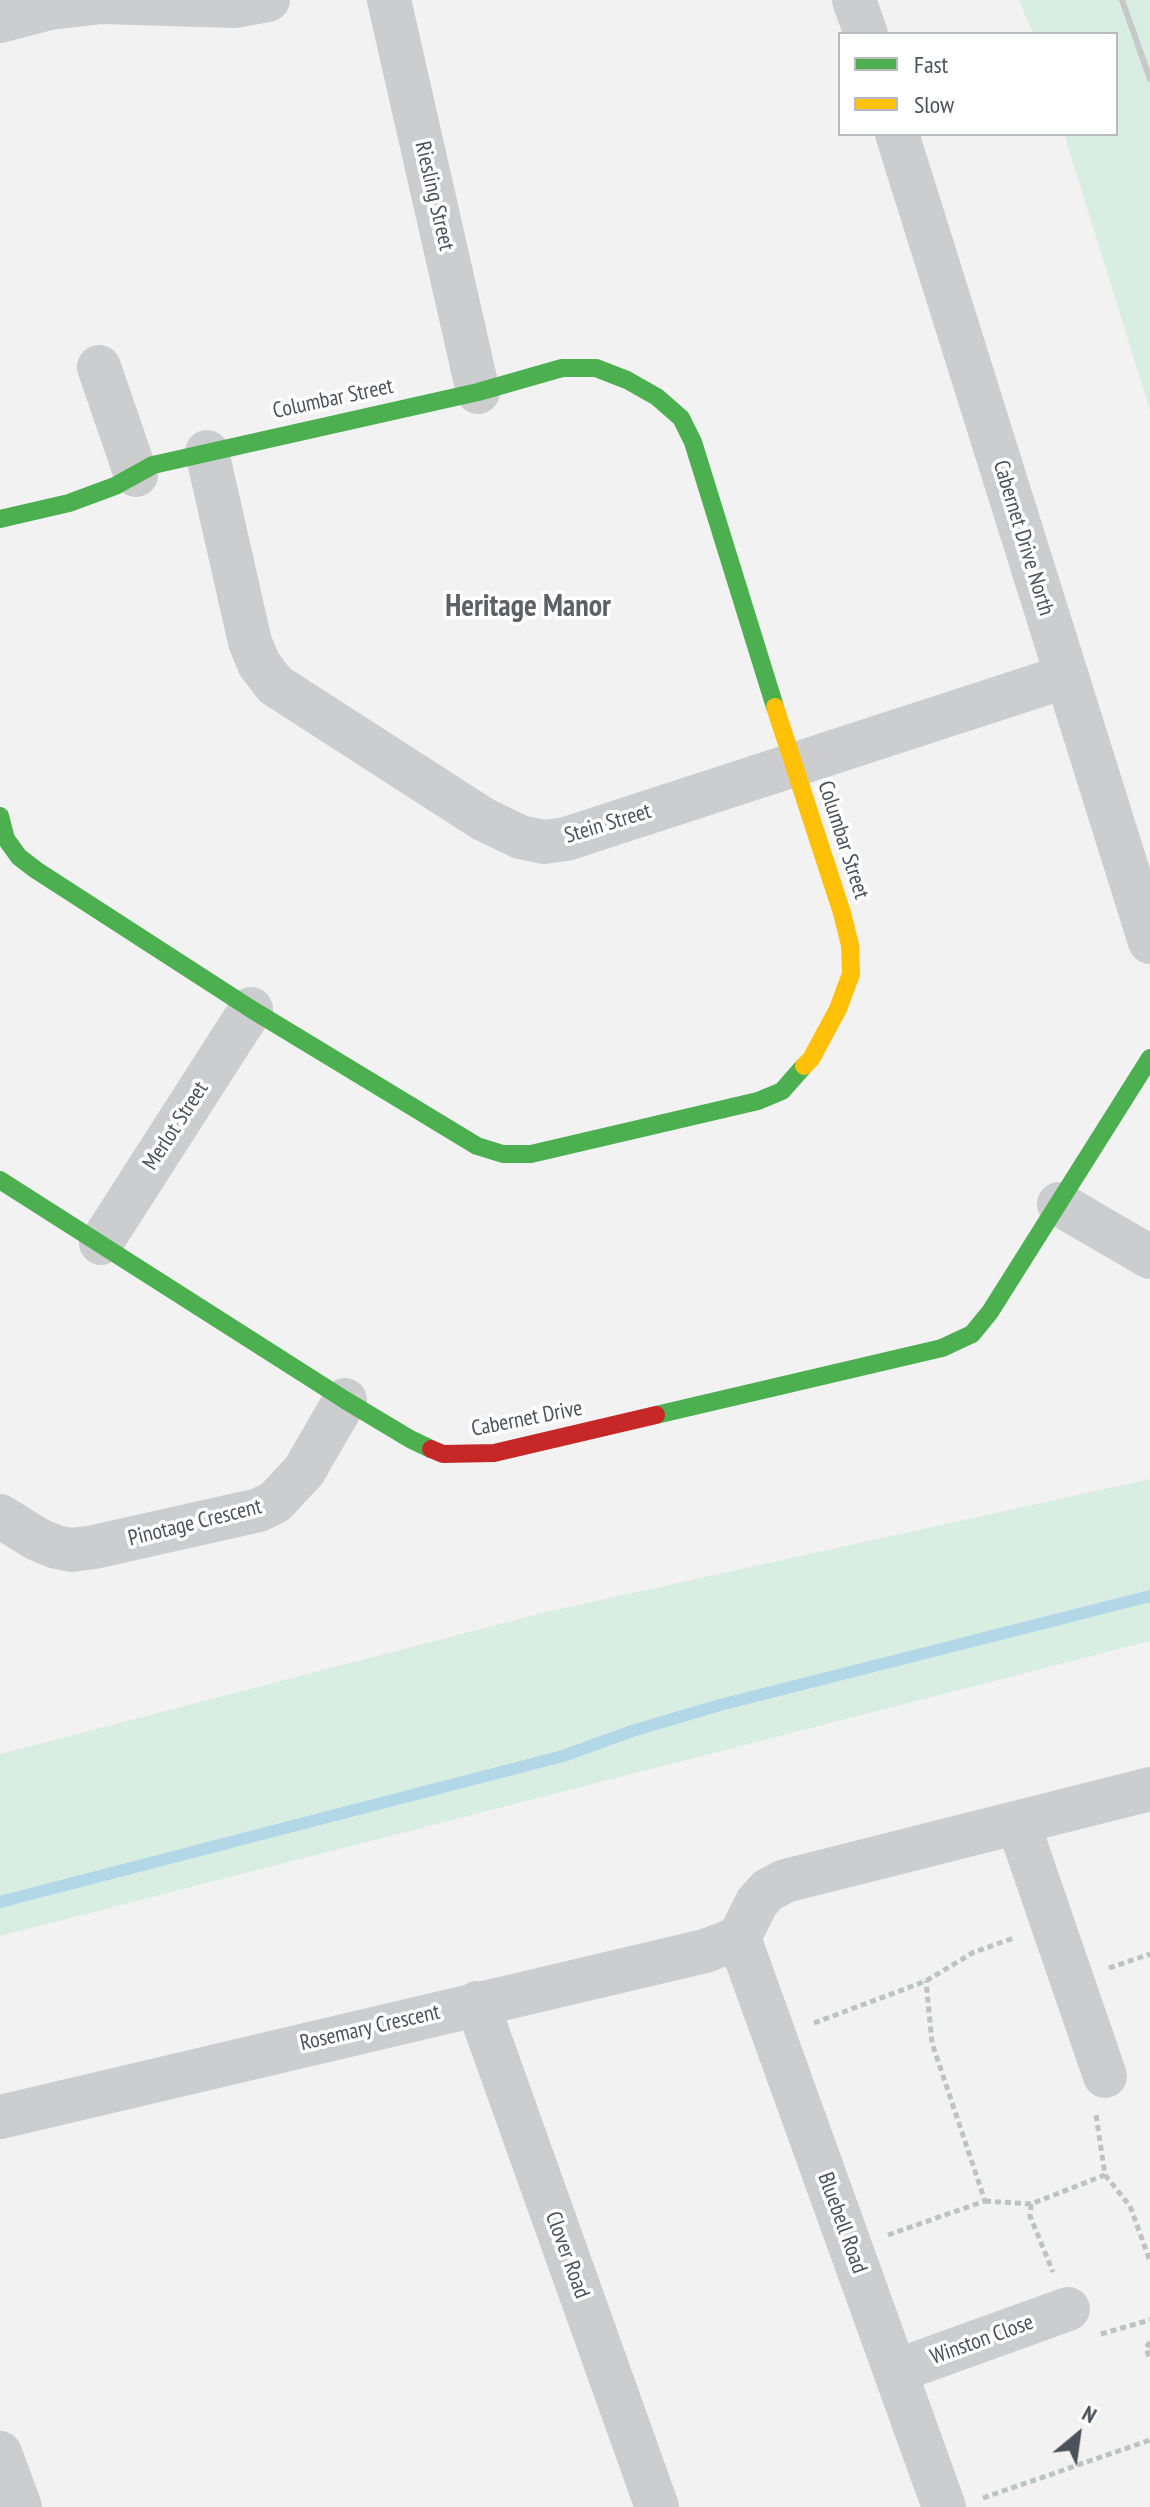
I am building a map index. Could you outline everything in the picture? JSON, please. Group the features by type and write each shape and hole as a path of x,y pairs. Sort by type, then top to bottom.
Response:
{"street":[{"path":"0,21 50,8 102,2 234,6 268,0"},
{"name":"Riesling Street","path":"389,0 478,392"},
{"path":"854,0 865,32"},
{"name":"Cabernet Drive North","path":"898,136 1150,942"},
{"path":"99,367 136,475"},
{"name":"Columbar Street","path":"0,519 69,503 115,486 153,465 478,392 562,368 596,368 627,380 681,418 693,442 792,764 842,913 850,945 851,974 838,1009 811,1059 782,1091 758,1101 546,1151 503,1154 477,1146 448,1129 251,1009 36,870 19,857 6,839 0,816"},
{"name":"Stein Street","path":"207,452 250,642 259,664 275,685 483,819 520,837 544,842 566,839 1067,676"},
{"name":"Merlot Street","path":"101,1243 251,1009"},
{"path":"1150,1058 1059,1204 1150,1257"},
{"name":"Cabernet Drive","path":"0,1180 345,1400 410,1439 443,1454 494,1453 959,1342 972,1334 990,1312 1059,1204"},
{"name":"Pinotage Crescent","path":"0,1516 37,1539 72,1550 259,1510 275,1502 304,1471 345,1400"},
{"path":"739,1938 757,1902 768,1890 785,1881 1150,1789"},
{"path":"1018,1823 1105,2076"},
{"name":"Rosemary Crescent","path":"0,2117 705,1951 739,1938"},
{"name":"Bluebell Road","path":"739,1938 896,2371 957,2504"},
{"name":"Clover Road","path":"477,2003 657,2507"},
{"name":"Winston Close","path":"896,2371 1068,2309"},
{"path":"0,2453 20,2507"}],"path":[{"path":"775,2038 926,1981 974,1952 1052,1924"},
{"path":"926,1981 932,2043 985,2201"},
{"path":"1105,2076 1095,2106 1105,2175 1130,2206 1150,2261"},
{"path":"851,2249 985,2201 1031,2204 1105,2175"},
{"path":"1031,2204 1030,2216 1068,2309"},
{"path":"1150,2342 1146,2348 1150,2360"},
{"path":"957,2504 1150,2440"}],"green space":[{"path":"1019,0 1150,0 1150,410 1065,136 1118,136 1118,32 1032,32"},
{"path":"1150,1479 1150,1641 0,1936 0,1754 546,1612"}],"waterway":[{"path":"0,1902 563,1756 632,1731 720,1705 1150,1596"}],"railway":[{"path":"1122,0 1150,79"}],"traffic: fast":[{"path":"0,519 69,503 115,486 153,465 478,392 562,368 596,368 627,380 657,397 681,418 693,442 775,707"},
{"path":"0,816 6,839 19,857 36,870 251,1009 477,1146 503,1154 531,1154 758,1101 782,1091 804,1066"},
{"path":"656,1415 942,1348 972,1334 990,1312 1150,1058"},
{"path":"0,1180 345,1400 431,1449"}],"traffic: slow":[{"path":"775,707 850,945 851,974 838,1009 811,1059 804,1066"}],"traffic: jam":[{"path":"431,1449 443,1454 494,1453 656,1415"}],"district":[{"name":"Heritage Manor","path":"528,607"}]}
